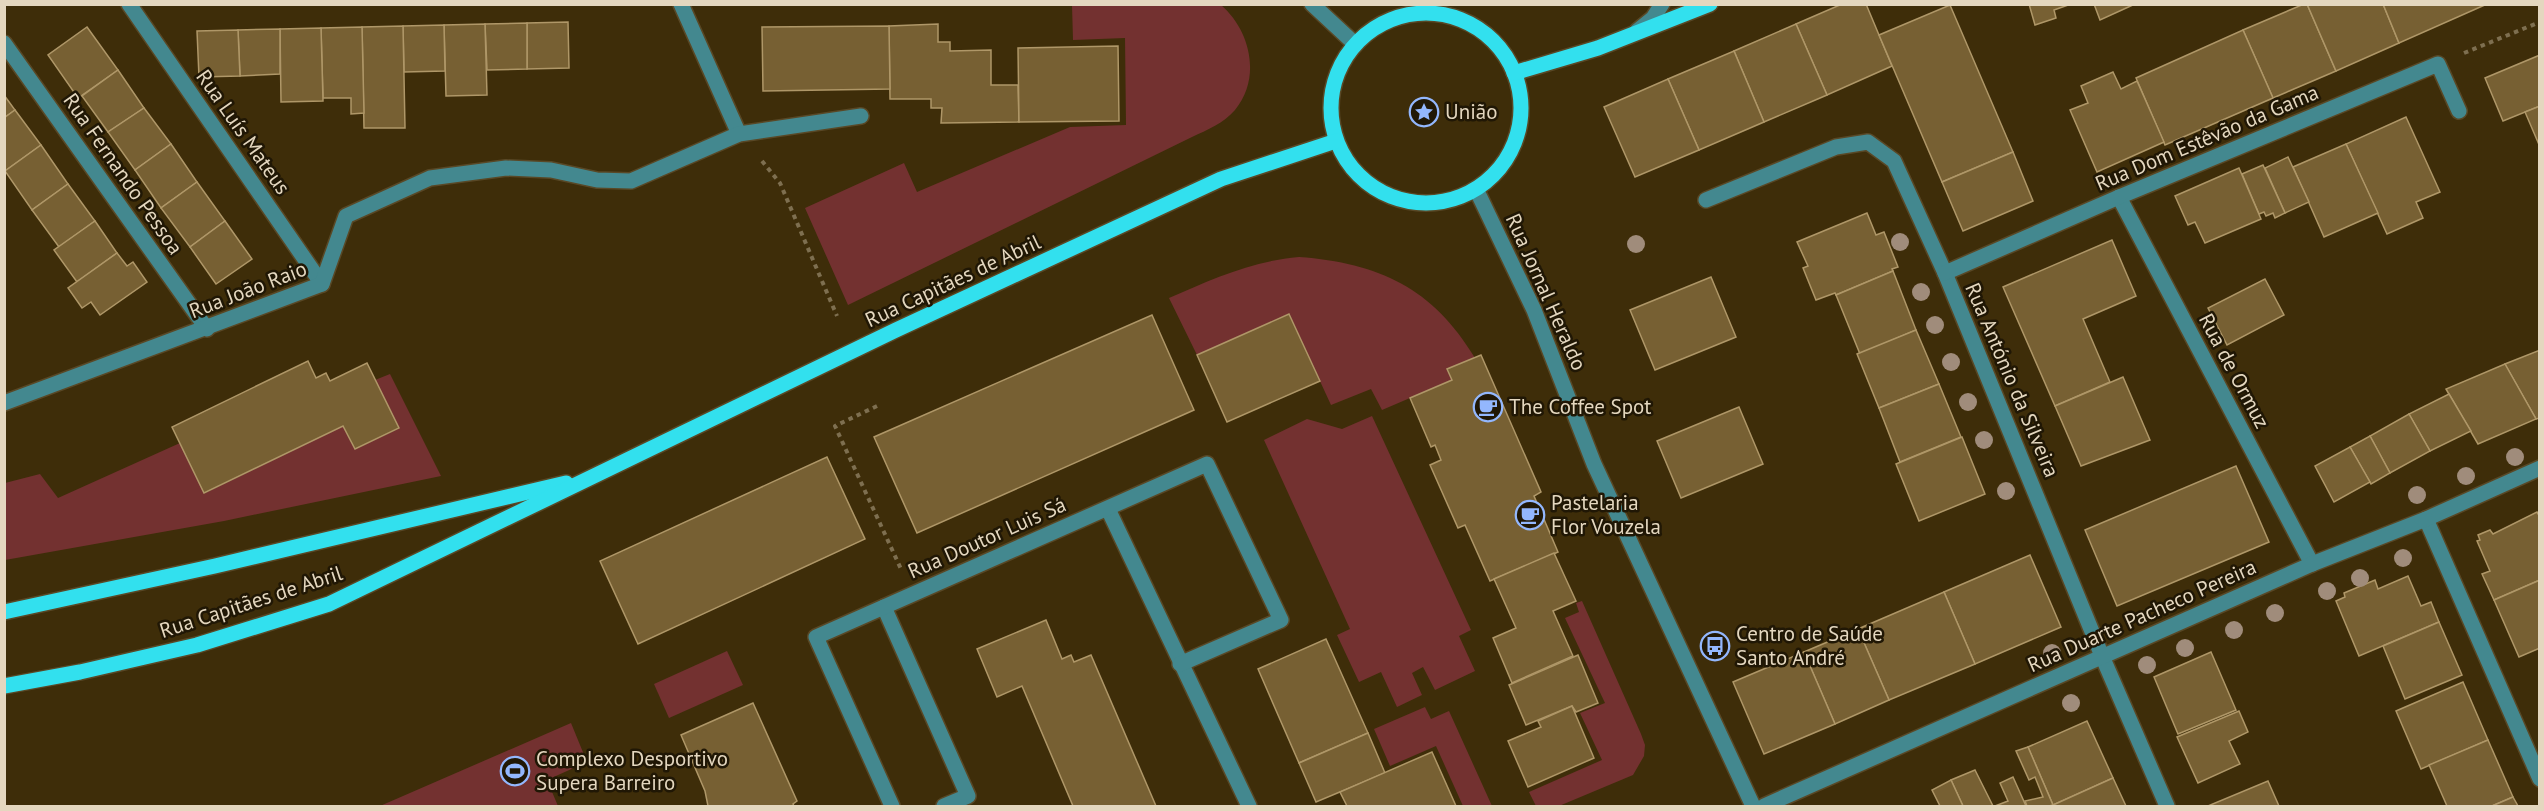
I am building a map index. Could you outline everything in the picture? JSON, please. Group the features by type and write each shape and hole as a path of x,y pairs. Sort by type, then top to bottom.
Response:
{"main road":[{"path":"1514,72 1631,36 1710,4"},
{"path":"1429,13 1456,18 1480,30 1501,49 1514,72 1521,98 1520,116 1511,150 1497,172 1476,189 1454,199 1430,203 1406,202 1391,197 1363,180 1347,162 1336,141 1330,115 1332,90 1341,66 1355,44 1376,27 1402,16 1429,13"},
{"name":"Rua Capitães de Abril","path":"4,686 80,672 197,645 329,604 896,330 1221,179 1336,141"},
{"name":"Rua Capitães de Abril","path":"4,612 214,566 595,476"}],"street":[{"name":"Rua Luís Mateus","path":"129,4 322,284"},
{"path":"681,4 739,134"},
{"path":"1312,4 1355,44"},
{"path":"1631,36 1653,18 1662,4"},
{"name":"Rua Fernando Pessoa","path":"4,43 207,329"},
{"path":"2438,64 2459,111"},
{"name":"Rua Dom Estêvão da Gama","path":"1945,273 2119,197 2438,64"},
{"name":"Rua João Raio","path":"4,403 207,329 322,284 346,216 430,178 506,168 551,170 597,180 631,181 739,134 861,116"},
{"name":"Rua António da Silveira","path":"1706,200 1836,147 1868,142 1894,161 1945,273 2102,656 2167,807"},
{"name":"Rua Jornal Heraldo","path":"1476,189 1534,310 1594,464 1753,807"},
{"name":"Rua de Ormuz","path":"2119,197 2312,564"},
{"name":"Rua Doutor Luis Sá","path":"892,807 816,637 1208,464 1281,620 1180,664"},
{"name":"Rua Duarte Pacheco Pereira","path":"1764,807 2312,564 2426,519 2540,468"},
{"path":"1108,508 1249,807"},
{"path":"2426,519 2540,779"},
{"path":"884,607 968,796 944,807"}],"path":[{"path":"2438,64 2540,22"},
{"path":"739,134 780,183 837,316"},
{"path":"877,406 835,426 913,594"}],"shaded area":[{"path":"1072,5 1221,5 1239,27 1249,54 1250,69 1243,97 1231,115 1209,129 848,305 805,208 904,163 917,192 1070,127 1126,125 1125,38 1073,40"},
{"path":"1299,257 1354,265 1379,273 1401,284 1422,297 1441,314 1459,334 1475,358 1448,369 1452,380 1382,410 1371,389 1331,405 1289,314 1197,355 1169,298 1249,267"},
{"path":"390,374 441,476 224,521 5,560 5,483 40,474 58,498 180,443 205,493 343,426 355,449 398,429 375,380"},
{"path":"1372,416 1471,630 1459,636 1475,671 1435,690 1423,667 1412,673 1422,695 1397,707 1381,672 1359,682 1337,635 1350,629 1264,440 1307,419 1342,429"},
{"path":"1582,601 1641,734 1645,745 1644,756 1633,775 1559,806 1536,806 1529,792 1602,760 1580,713 1605,703 1565,618 1579,612 1576,603"},
{"path":"727,651 743,685 669,718 654,684"},
{"path":"1425,707 1431,719 1449,711 1492,806 1463,806 1436,746 1390,766 1374,729"},
{"name":"Complexo Desportivo Supera Barreiro","path":"571,723 587,762 547,780 558,806 380,806"}],"building":[{"path":"1842,4 1866,4 1892,66 1827,95 1796,24"},
{"path":"2029,4 2071,4 2054,10 2056,18 2035,25"},
{"path":"2094,4 2135,4 2100,20"},
{"path":"2307,4 2336,71 2273,98 2243,30"},
{"path":"2307,4 2383,4 2399,43 2336,71"},
{"path":"2383,4 2487,4 2399,43"},
{"path":"1950,5 2013,152 1942,182 1879,35"},
{"path":"568,22 569,68 527,69 527,23"},
{"path":"527,23 527,69 487,70 485,24"},
{"path":"485,24 487,95 446,96 444,25"},
{"path":"938,24 938,42 950,42 950,51 991,50 991,85 1018,85 1019,122 941,123 942,108 931,108 931,99 890,99 889,26"},
{"path":"1796,24 1827,95 1764,122 1734,51"},
{"path":"444,25 445,71 404,72 403,26"},
{"path":"403,26 405,128 364,128 362,27"},
{"path":"889,26 890,89 763,91 762,27"},
{"path":"87,27 118,70 78,98 48,55"},
{"path":"362,27 364,113 351,114 351,98 323,98 321,28"},
{"path":"321,28 323,101 281,102 280,29"},
{"path":"280,29 280,74 240,76 238,30"},
{"path":"238,30 240,76 199,77 197,31"},
{"path":"2243,30 2273,98 2165,145 2136,78"},
{"path":"1118,46 1119,121 1019,122 1018,48"},
{"path":"1734,51 1764,122 1699,150 1668,79"},
{"path":"2540,55 2540,106 2503,121 2485,78"},
{"path":"118,70 144,108 108,132 82,96"},
{"path":"2113,72 2121,89 2137,81 2164,142 2097,172 2070,110 2088,103 2081,86"},
{"path":"1668,79 1699,150 1635,177 1604,107"},
{"path":"4,95 15,110 4,118"},
{"path":"2540,106 2540,147 2525,112"},
{"path":"144,108 171,144 135,170 108,132"},
{"path":"15,110 41,145 5,171 4,118"},
{"path":"2406,117 2440,192 2416,202 2423,218 2387,234 2346,144"},
{"path":"171,144 197,182 161,208 135,170"},
{"path":"2346,144 2378,213 2324,237 2293,167"},
{"path":"41,145 68,184 32,210 5,171"},
{"path":"2013,152 2033,201 1963,231 1942,182"},
{"path":"2288,157 2309,202 2285,213 2265,168"},
{"path":"2263,165 2285,213 2275,218 2273,213 2266,216 2264,212 2259,214 2242,174"},
{"path":"2239,168 2261,219 2205,243 2195,222 2188,225 2175,196"},
{"path":"197,182 225,221 190,247 161,208"},
{"path":"68,184 95,221 59,247 32,210"},
{"path":"1867,213 1876,235 1884,232 1898,267 1836,295 1835,293 1816,300 1803,268 1808,266 1797,242"},
{"path":"95,221 117,253 77,282 54,250"},
{"path":"225,221 252,259 216,284 190,247"},
{"path":"2112,240 2136,296 2083,319 2110,382 2055,406 2003,287"},
{"path":"117,253 127,266 133,262 147,282 100,315 91,302 82,308 68,288"},
{"path":"1893,271 1916,330 1860,354 1836,295"},
{"path":"1711,277 1736,337 1655,370 1630,310"},
{"path":"2265,279 2284,315 2227,345 2208,308"},
{"path":"1289,314 1320,381 1227,422 1197,355"},
{"path":"1152,315 1194,410 917,533 874,437"},
{"path":"1916,330 1939,384 1879,408 1857,354"},
{"path":"2540,350 2540,418 2536,419 2505,364"},
{"path":"1481,355 1541,492 1534,496 1558,552 1490,581 1465,525 1458,528 1430,465 1441,460 1435,445 1431,447 1410,398 1452,380 1447,369"},
{"path":"308,361 316,378 326,373 330,381 367,363 399,428 355,449 343,426 204,493 172,427"},
{"path":"2505,364 2536,419 2478,444 2446,389"},
{"path":"2123,377 2150,440 2081,466 2055,406"},
{"path":"1939,384 1961,437 1900,462 1879,408"},
{"path":"2449,394 2471,431 2430,451 2409,414"},
{"path":"1739,407 1763,464 1681,498 1657,441"},
{"path":"2409,414 2430,451 2390,473 2370,436"},
{"path":"2370,436 2390,473 2371,484 2350,447"},
{"path":"1962,437 1985,494 1919,521 1896,464"},
{"path":"2350,447 2370,482 2334,502 2315,466"},
{"path":"827,457 865,539 638,644 600,561"},
{"path":"2236,466 2269,542 2117,606 2085,530"},
{"path":"2537,512 2540,517 2540,580 2494,600 2482,574 2490,571 2477,541 2480,540 2478,535 2490,530 2493,534"},
{"path":"1554,553 1576,601 1553,611 1573,656 1512,683 1493,638 1516,628 1494,579"},
{"path":"2030,555 2061,627 1975,664 1944,592"},
{"path":"2408,576 2421,606 2431,602 2439,622 2359,656 2336,601 2345,597 2344,593 2375,580 2378,589"},
{"path":"2540,580 2540,648 2519,657 2494,600"},
{"path":"1944,592 1975,664 1889,700 1858,629"},
{"path":"1046,620 1062,659 1071,655 1074,662 1091,655 1156,806 1073,806 1022,686 997,697 977,649"},
{"path":"2439,622 2462,675 2405,699 2383,646"},
{"path":"1858,629 1889,700 1835,724 1804,652"},
{"path":"1326,639 1368,733 1299,763 1258,669"},
{"path":"1804,652 1835,724 1764,754 1733,682"},
{"path":"2211,652 2236,710 2178,734 2154,677"},
{"path":"1578,655 1598,703 1576,712 1572,706 1526,725 1509,685"},
{"path":"2463,682 2488,740 2421,769 2396,711"},
{"path":"753,703 797,801 793,804 794,806 708,806 705,791 681,735"},
{"path":"1572,706 1594,758 1528,787 1508,741 1541,727 1538,721"},
{"path":"2239,711 2248,732 2229,741 2240,764 2198,783 2177,737"},
{"path":"2087,721 2113,778 2053,805 2028,747"},
{"path":"1368,733 1385,773 1316,802 1299,763"},
{"path":"2488,740 2513,797 2492,806 2447,806 2429,765"},
{"path":"2028,747 2053,805 2027,806 2025,801 2043,797 2035,777 2029,780 2016,751"},
{"path":"1432,752 1456,806 1347,806 1340,792"},
{"path":"1975,770 1993,806 1963,806 1951,780"},
{"path":"2013,777 2026,806 1995,806 2008,801 2000,783"},
{"path":"2113,778 2126,806 2053,805"},
{"path":"1951,780 1963,806 1940,806 1932,790"},
{"path":"2268,781 2279,806 2208,806"},
{"path":"2513,797 2518,806 2492,806"}],"place":[{"name":"União","path":"1424,112"},
{"name":"The Coffee Spot","path":"1488,407"},
{"name":"Pastelaria Flor Vouzela","path":"1530,515"},
{"name":"Centro de Saúde Santo André","path":"1715,646"},
{"name":"Complexo Desportivo Supera Barreiro","path":"515,771"}]}
